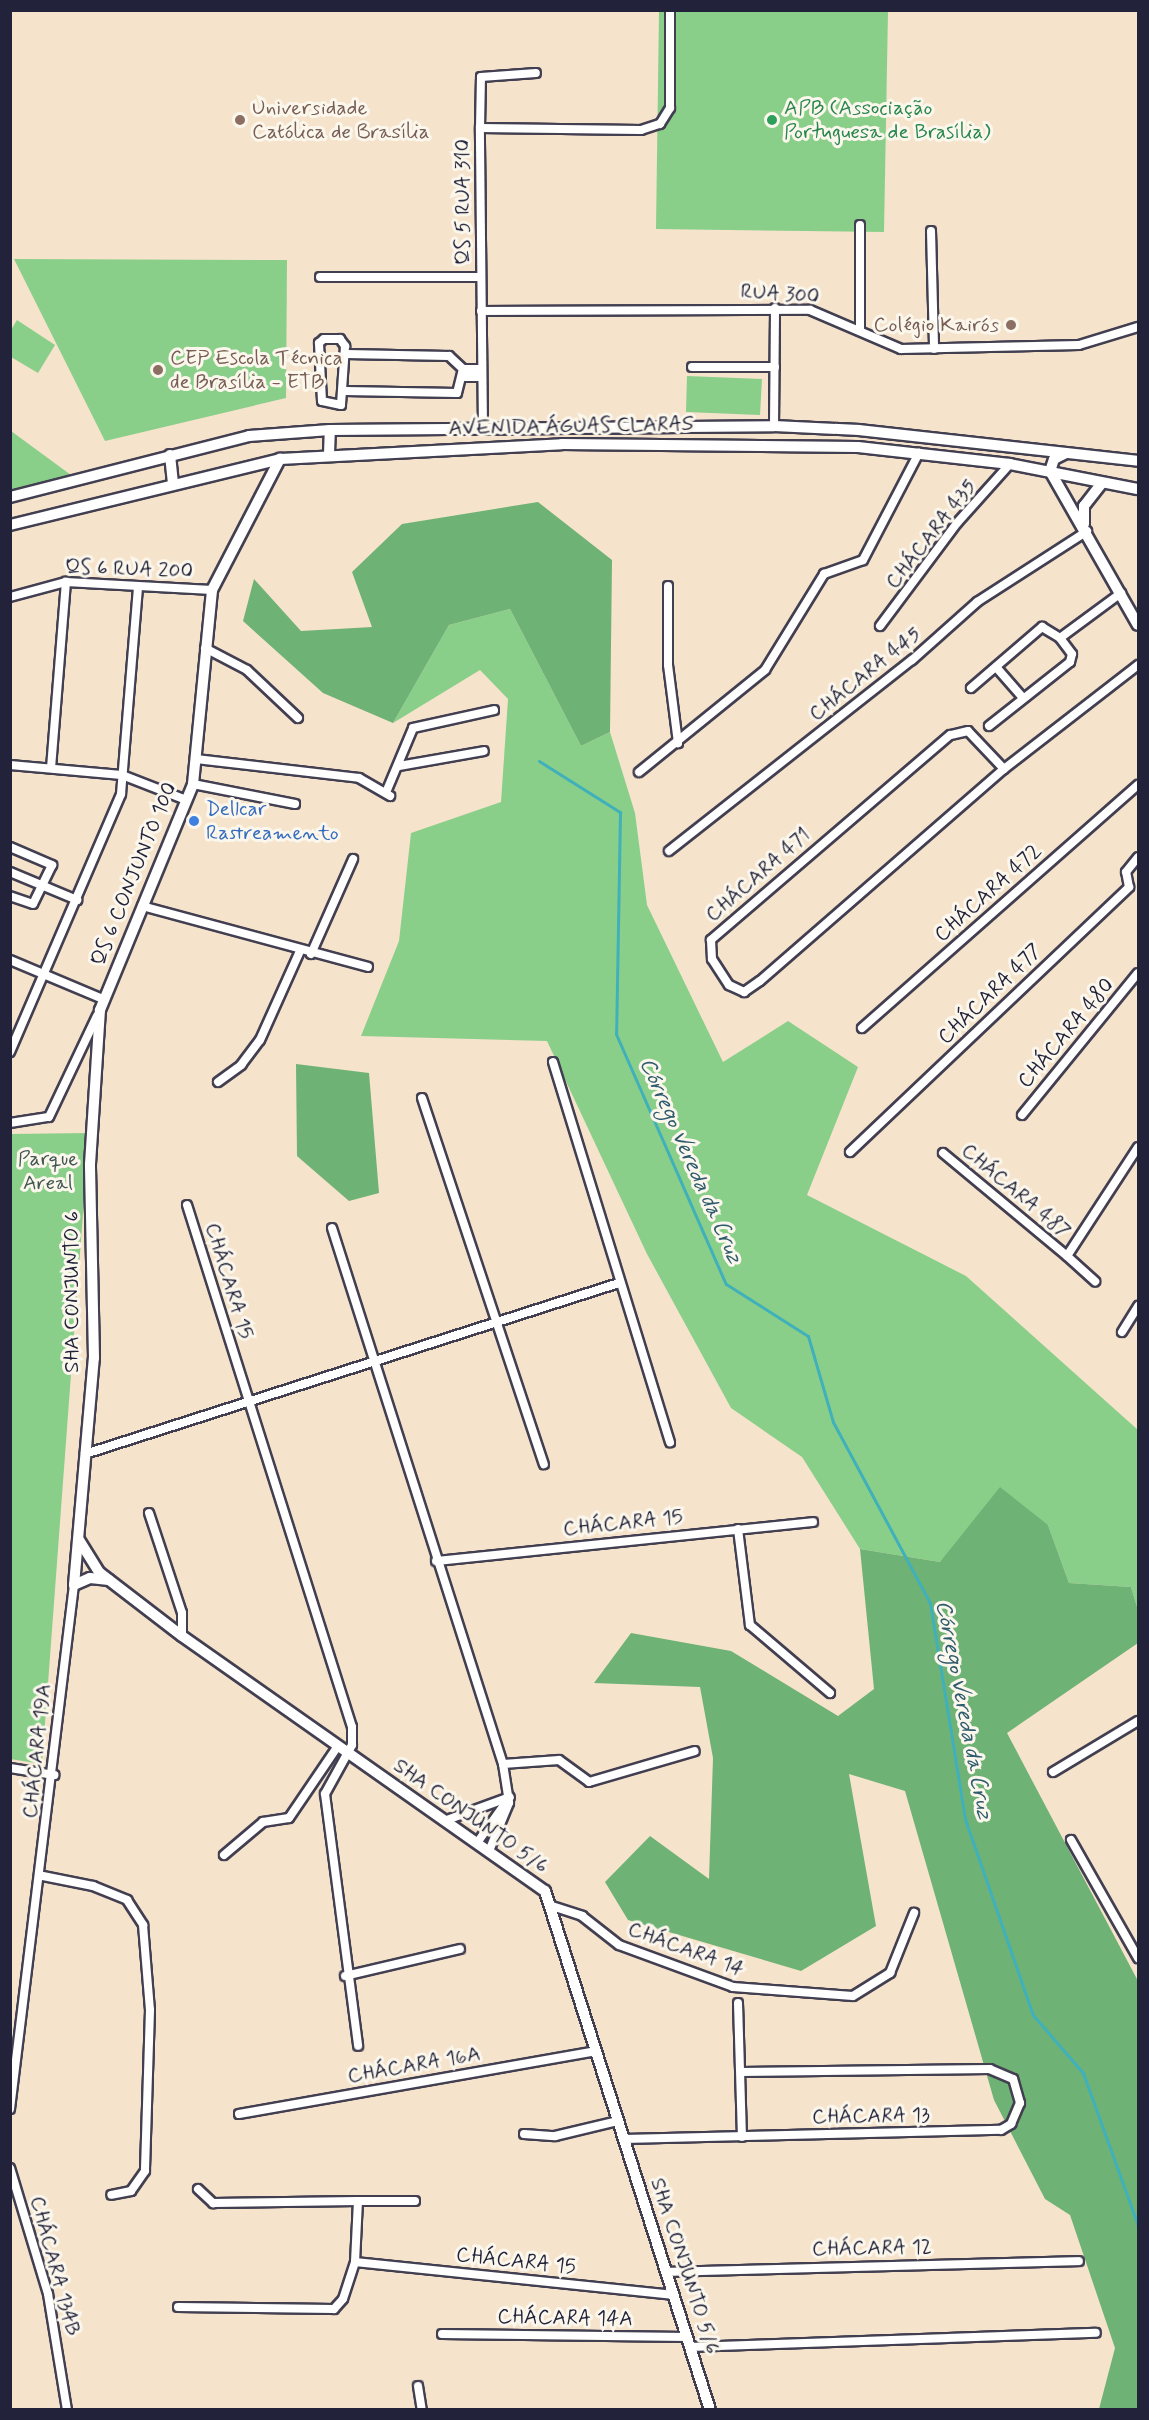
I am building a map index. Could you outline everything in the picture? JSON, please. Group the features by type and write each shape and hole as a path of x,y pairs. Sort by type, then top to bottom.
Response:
{"street":[{"name":"QS 5 RUA 310","path":"483,429 480,129 641,130 660,124 670,108 670,10"},
{"path":"480,129 481,77 536,73"},
{"path":"860,225 860,331"},
{"path":"931,231 934,349"},
{"path":"320,276 481,277"},
{"path":"774,426 775,308"},
{"name":"RUA 300","path":"481,310 775,308 810,310 860,331 890,347 934,349 1078,345 1138,327"},
{"path":"342,340 346,354 345,391 341,405 322,401 320,341 342,340"},
{"path":"346,354 449,356 463,373"},
{"path":"692,367 775,368"},
{"path":"463,373 482,373"},
{"path":"345,391 457,393 463,373"},
{"name":"AVENIDA ÁGUAS CLARAS","path":"10,497 249,436 330,430 774,426 859,430 1138,461"},
{"path":"328,454 330,430"},
{"path":"858,447 859,430"},
{"name":"AVENIDA ÁGUAS CLARAS","path":"10,525 172,482 280,459 328,454 583,444 858,447 1010,464 1138,489"},
{"path":"639,772 678,743 772,662 824,574 869,554 919,453"},
{"path":"1067,453 1054,459 1050,471 1085,528 1138,625"},
{"path":"170,455 172,482"},
{"name":"QS 6 CONJUNTO 100","path":"102,1004 193,783 212,590 280,459"},
{"path":"264,462 269,478"},
{"name":"CHÁCARA 435","path":"880,626 957,523 1010,464"},
{"path":"1085,528 1084,506 1102,483"},
{"name":"CHÁCARA 445","path":"669,851 912,660 977,602 1085,528"},
{"path":"51,768 66,582"},
{"name":"QS 6 RUA 200","path":"10,597 66,582 138,588 212,590"},
{"path":"668,586 668,665 678,743"},
{"path":"10,1052 121,794 138,588"},
{"path":"1060,638 1121,592"},
{"path":"971,688 1042,627 1060,638 1072,654 1070,662 989,726"},
{"path":"205,648 247,670 298,718"},
{"name":"CHÁCARA 471","path":"1004,769 968,731 950,735 711,940 709,952 729,985 744,992 760,981 1004,769 1138,665"},
{"path":"996,667 1023,698"},
{"path":"196,759 348,776 388,793 413,728 494,710"},
{"path":"399,766 484,751"},
{"path":"10,765 122,775 186,800"},
{"path":"193,783 295,804"},
{"name":"CHÁCARA 472","path":"862,1028 1138,785"},
{"path":"10,847 51,863 44,885 33,904 10,896"},
{"name":"CHÁCARA 477","path":"850,1152 1129,887 1126,872 1138,857"},
{"path":"311,954 353,859"},
{"path":"10,872 77,900"},
{"path":"142,906 311,954 368,967"},
{"path":"218,1082 241,1065 260,1040 300,951"},
{"path":"10,960 102,1004 49,1117 10,1123"},
{"name":"CHÁCARA 480","path":"1022,1115 1138,973"},
{"name":"SHA CONJUNTO 6","path":"78,1539 94,1358 90,1164 102,1004"},
{"path":"553,1062 619,1283 670,1442"},
{"path":"422,1098 544,1464"},
{"name":"CHÁCARA 487","path":"1067,1256 1138,1147"},
{"name":"CHÁCARA 487","path":"943,1153 1095,1281"},
{"name":"CHÁCARA 15","path":"187,1205 246,1402 347,1707 353,1740 348,1753"},
{"path":"332,1228 436,1561 503,1764 510,1797 489,1851"},
{"path":"85,1454 495,1320 619,1283"},
{"path":"1122,1332 1138,1306"},
{"path":"149,1513 182,1613 182,1636"},
{"name":"CHÁCARA 15","path":"436,1561 813,1522"},
{"path":"738,1529 750,1625 830,1693"},
{"name":"SHA CONJUNTO 5/6","path":"78,1539 110,1580 182,1636 444,1821 540,1885 552,1906 710,2409"},
{"name":"CHÁCARA 19A","path":"10,2109 43,1876 78,1539"},
{"path":"74,1586 90,1578 110,1580"},
{"path":"1053,1772 1138,1721"},
{"path":"224,1856 263,1822 289,1818 338,1746"},
{"path":"503,1764 559,1760 590,1782 695,1751"},
{"path":"348,1753 325,1794 345,1976 358,2046"},
{"path":"10,1768 54,1775"},
{"path":"444,1821 510,1797"},
{"path":"477,1843 510,1797"},
{"path":"1071,1840 1138,1958"},
{"path":"43,1876 93,1886 127,1900 143,1925 150,2010 145,2171 131,2190 111,2194"},
{"name":"CHÁCARA 14","path":"552,1906 582,1916 619,1945 733,1987 853,1996 890,1973 914,1913"},
{"path":"345,1976 460,1949"},
{"path":"738,2003 742,2137"},
{"name":"CHÁCARA 16A","path":"239,2114 596,2051"},
{"name":"CHÁCARA 13","path":"624,2139 1001,2130 1017,2115 1019,2089 999,2071 975,2068 741,2072"},
{"path":"524,2134 555,2136 618,2121"},
{"name":"CHÁCARA 134B","path":"10,2168 51,2305 67,2409"},
{"path":"198,2189 213,2203 415,2201"},
{"path":"178,2307 334,2309 343,2299 355,2262 358,2201"},
{"name":"CHÁCARA 12","path":"667,2272 1078,2261"},
{"name":"CHÁCARA 15","path":"355,2262 674,2295"},
{"path":"689,2342 1096,2333"},
{"name":"CHÁCARA 14A","path":"442,2334 689,2342"},
{"path":"418,2386 422,2409"}],"green space":[{"name":"APB (Associação Portuguesa de Brasília)","path":"659,11 888,11 884,232 656,229"},
{"name":"CEP Escola Técnica de Brasília - ETB","path":"14,259 287,260 286,398 105,441"},
{"path":"17,320 55,345 38,373 11,357 11,330"},
{"path":"687,376 762,379 760,415 686,412"},
{"path":"11,431 71,475 11,491"},
{"path":"538,502 612,560 610,732 581,746 510,609 449,625 393,723 323,693 243,621 254,579 301,631 372,627 352,572 402,524"},
{"path":"510,609 581,746 610,732 635,813 647,905 723,1062 788,1021 858,1067 807,1195 966,1276 1138,1430 1138,1610 1131,1587 1069,1583 1048,1525 940,1562 860,1549 802,1457 731,1408 647,1254 547,1041 361,1036 399,941 411,833 501,802 508,699 480,670 393,723 449,625"},
{"path":"296,1064 369,1073 379,1193 349,1201 297,1156"},
{"name":"Parque Areal","path":"89,1133 42,1764 10,1759 10,1134"},
{"path":"1000,1487 1048,1525 1069,1583 1131,1587 1138,1610 1138,1643 1007,1733 1138,1981 1138,2409 1099,2409 1115,2348 1070,2215 1045,2199 994,2100 905,1791 849,1774 876,1926 801,1971 628,1920 605,1882 650,1836 709,1879 713,1758 700,1687 594,1683 631,1633 731,1651 838,1716 874,1689 860,1549 940,1562"}],"waterway":[{"name":"Córrego Vereda da Cruz","path":"539,761 620,812 616,1034 726,1284 808,1336 833,1422 930,1603 965,1819 1033,2015 1083,2073 1138,2226"}],"place":[{"name":"Universidade Católica de Brasília","path":"240,120"},
{"name":"APB (Associação Portuguesa de Brasília)","path":"772,120"},
{"name":"Colégio Kairós","path":"1011,325"},
{"name":"CEP Escola Técnica de Brasília - ETB","path":"158,370"},
{"name":"Dellcar Rastreamento","path":"194,821"}]}
